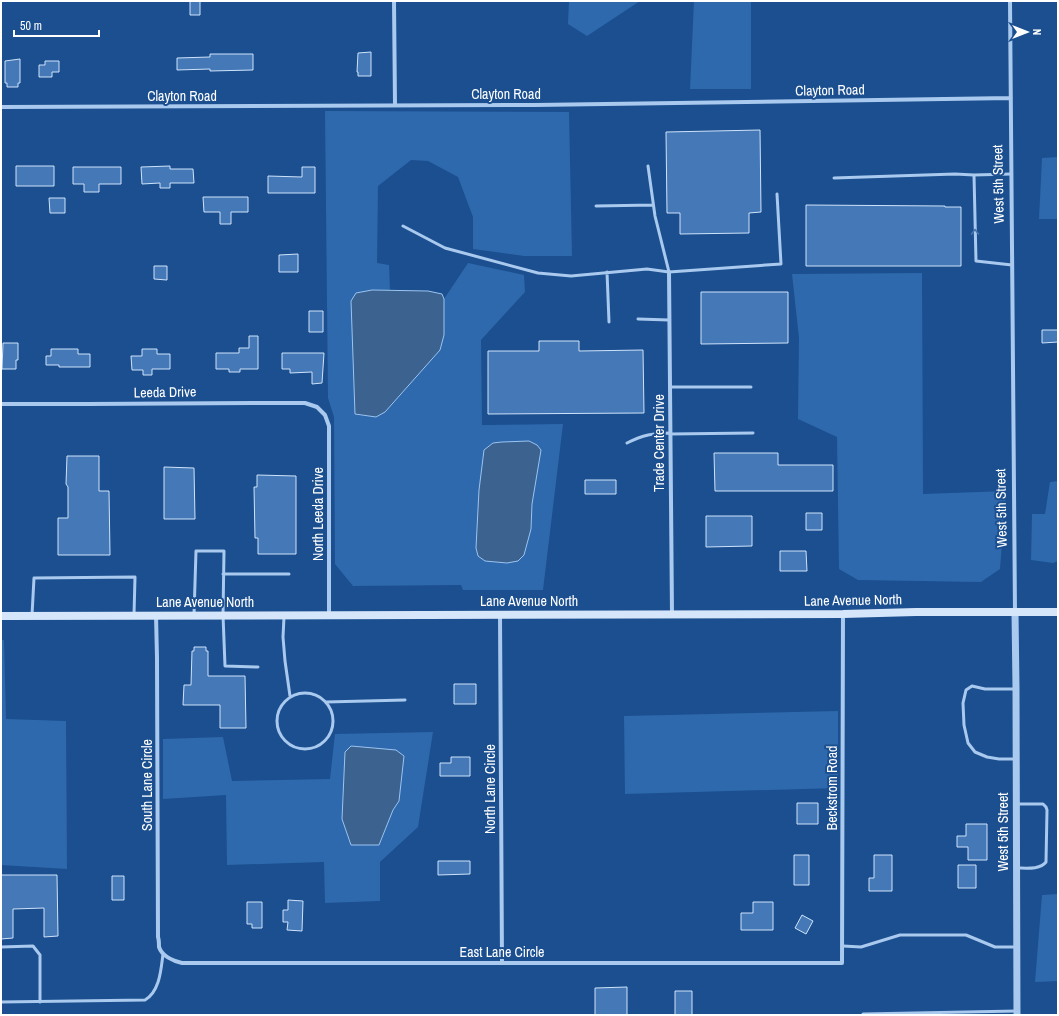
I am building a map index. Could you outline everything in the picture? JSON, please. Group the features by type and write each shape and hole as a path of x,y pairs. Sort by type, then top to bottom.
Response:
{"main road":[{"name":"Lane Avenue North","path":"1,616 1058,612"}],"street":[{"path":"394,1 394,105"},
{"name":"West 5th Street","path":"1010,1 1016,689 1017,1013"},
{"name":"Clayton Road","path":"1,107 535,105 1011,98"},
{"name":"Trade Center Drive","path":"669,272 672,614"},
{"name":"Leeda Drive","path":"1,404 305,403 317,407 325,415"},
{"name":"North Leeda Drive","path":"325,415 329,426 328,615"},
{"name":"Beckstrom Road","path":"842,963 844,614"},
{"name":"South Lane Circle","path":"156,615 158,666 158,937 163,954"},
{"name":"North Lane Circle","path":"500,615 502,964"},
{"name":"East Lane Circle","path":"163,954 175,962 182,963 842,963"}],"lane":[{"path":"648,166 655,216 669,272"},
{"path":"834,178 955,174 1011,174"},
{"path":"974,175 976,261 1012,264"},
{"path":"403,226 445,248 538,273 571,276 647,269 669,272 781,264 778,194"},
{"path":"596,206 653,205"},
{"path":"607,272 609,322"},
{"path":"638,320 669,320"},
{"path":"670,387 751,387"},
{"path":"627,443 637,438 654,433 753,433"},
{"path":"194,615 196,551 224,551 222,615 225,666 258,667"},
{"path":"224,574 290,574"},
{"path":"32,616 34,578 135,577 134,615"},
{"path":"285,615 283,637 290,696"},
{"path":"1016,689 985,689 972,686 966,690 962,703 964,725 968,743 975,752 987,758 1016,760"},
{"path":"309,692 326,702 331,710 333,719 332,729 328,738 321,745 312,749 303,750 295,748 280,736 276,719 278,710 283,702 290,696 309,692"},
{"path":"326,702 405,700"},
{"path":"1016,804 1043,804 1047,810 1046,862 1040,867 1016,868"},
{"path":"843,946 861,947 900,934 966,935 995,947 1016,947"},
{"path":"1,947 33,946 40,955 40,1002"},
{"path":"1,1002 145,1000 149,998 155,990 163,954"},
{"path":"864,1014 1017,1013"}],"shaded area":[{"path":"569,1 640,1 587,36 568,24"},
{"path":"694,1 751,1 751,89 690,89"},
{"path":"325,111 569,112 572,256 524,256 473,249 473,217 458,177 428,161 411,160 378,186 377,263 389,265 390,290 372,290 355,414 376,417 444,335 444,299 468,263 524,275 525,292 481,340 482,425 563,424 543,590 463,590 461,585 353,586 335,564 334,417 328,398","holes":["529,441 537,445 531,529 524,555 507,563 486,561 478,556 484,450 493,443 502,442"]},
{"path":"1058,157 1058,219 1039,219 1042,158"},
{"path":"922,273 923,494 1006,491 1000,569 981,582 858,580 839,569 837,437 798,419 799,338 792,274"},
{"path":"372,290 428,291 442,294 444,299 444,335 440,350 385,412 376,417 355,414 351,301 356,293"},
{"path":"529,441 537,445 541,450 532,504 531,529 524,555 518,561 507,563 485,561 478,556 476,548 479,490 484,450 493,443"},
{"path":"1058,481 1058,561 1053,563 1031,560 1032,514 1045,514 1050,482"},
{"path":"1,640 4,640 6,719 66,721 67,869 1,865"},
{"path":"838,711 838,788 625,794 624,716"},
{"path":"433,732 418,827 380,862 380,901 325,903 324,862 227,865 226,795 163,799 163,739 223,737 232,781 330,779 335,734","holes":["399,801 393,810 379,845 351,845"]},
{"path":"351,746 396,750 404,756 399,801 393,810 379,845 351,845 342,819 345,752"},
{"path":"1058,894 1058,981 1035,982 1042,895"}],"building":[{"path":"190,1 200,1 200,15 190,15"},
{"path":"371,52 371,76 358,76 358,53"},
{"path":"210,54 253,54 253,70 177,70 177,58 210,57"},
{"path":"20,59 20,83 18,83 18,87 7,87 7,83 5,83 5,61"},
{"path":"45,61 59,61 59,72 52,72 52,77 39,77 39,65 45,65"},
{"path":"760,130 761,212 749,213 749,233 680,234 680,213 667,213 666,132"},
{"path":"16,166 54,166 54,186 16,186"},
{"path":"170,166 170,169 193,169 194,183 170,183 170,188 160,188 160,183 142,184 141,167"},
{"path":"73,167 121,167 121,184 99,184 99,192 84,192 84,184 73,184"},
{"path":"302,167 315,167 315,193 268,193 268,176 302,177"},
{"path":"203,197 248,197 248,212 231,212 231,224 220,224 220,212 204,212"},
{"path":"49,198 65,198 65,213 50,213"},
{"path":"806,205 961,207 961,266 806,266"},
{"path":"298,254 298,272 279,272 279,255"},
{"path":"154,266 167,266 167,280 154,279"},
{"path":"701,292 788,292 788,343 701,344"},
{"path":"309,311 323,311 323,332 309,332"},
{"path":"1042,330 1058,330 1058,342 1042,343"},
{"path":"249,336 258,336 258,369 240,369 240,372 229,372 229,369 216,369 216,353 239,353 239,348 249,348"},
{"path":"539,341 579,341 579,351 643,350 644,413 488,414 488,351 539,351"},
{"path":"3,343 18,343 18,360 16,360 16,369 2,369"},
{"path":"51,349 78,349 78,354 90,354 90,367 59,367 59,365 46,365 46,356 51,356"},
{"path":"142,349 157,349 157,354 170,354 170,369 152,369 152,375 143,375 143,370 132,370 131,356 142,356"},
{"path":"282,353 324,353 322,383 312,384 312,372 290,373 290,369 282,369"},
{"path":"714,453 778,453 778,465 833,465 833,491 715,491"},
{"path":"67,456 99,456 99,491 109,491 110,555 58,555 58,518 68,518 68,487 66,484"},
{"path":"164,467 194,468 195,519 164,519"},
{"path":"257,475 296,476 296,554 258,554 258,538 255,538 254,487 257,487"},
{"path":"585,480 616,480 616,494 585,494"},
{"path":"806,513 822,513 822,530 806,530"},
{"path":"706,516 752,516 752,546 706,547"},
{"path":"780,551 806,551 807,571 780,571"},
{"path":"194,647 206,647 206,651 208,651 208,676 245,676 246,728 220,728 220,705 183,705 184,685 191,685 192,651 194,651"},
{"path":"454,684 476,684 476,704 454,704"},
{"path":"451,757 470,757 470,776 440,776 440,763 451,763"},
{"path":"797,803 818,803 818,824 797,824"},
{"path":"966,824 987,824 987,860 968,860 968,847 957,847 957,836 966,836"},
{"path":"794,855 809,855 809,885 794,885"},
{"path":"874,855 892,855 892,891 869,891 869,878 874,878"},
{"path":"438,861 470,861 470,874 438,875"},
{"path":"958,865 976,865 976,888 958,888"},
{"path":"1,875 57,875 58,936 44,937 44,908 13,909 13,938 1,939"},
{"path":"112,876 124,876 124,900 112,900"},
{"path":"288,900 303,901 302,931 287,930 288,922 283,922 283,910 288,910"},
{"path":"247,902 262,902 262,928 252,928 252,924 247,924"},
{"path":"753,902 773,902 773,930 741,930 741,913 753,913"},
{"path":"802,915 813,921 806,934 795,928"},
{"path":"627,987 627,1015 595,1015 595,988"},
{"path":"675,991 692,991 692,1015 675,1015"}]}
